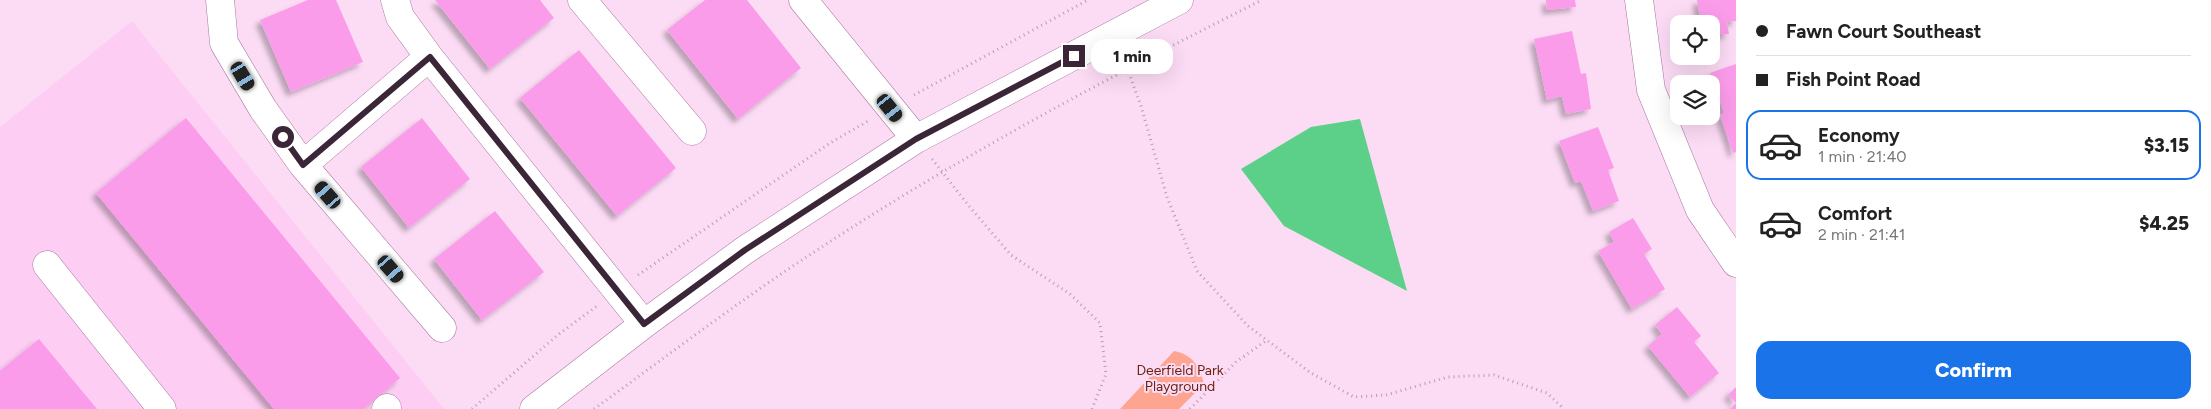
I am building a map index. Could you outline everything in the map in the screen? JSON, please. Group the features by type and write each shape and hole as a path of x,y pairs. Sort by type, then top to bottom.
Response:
{"street":[{"path":"220,0 224,43 263,108 303,165 442,328"},
{"path":"395,0 400,17 430,57 644,324"},
{"path":"582,0 692,131"},
{"path":"803,0 916,139"},
{"path":"534,409 644,324 745,250 916,139 1179,0"},
{"path":"1639,0 1651,90 1700,210 1736,263"},
{"path":"303,165 430,57"},
{"path":"47,265 162,409"}],"path":[{"path":"472,409 559,334 616,291 830,144 890,108 1088,0"},
{"path":"594,409 716,319 803,259 942,172 1127,68 1262,0"},
{"path":"1127,68 1141,106 1167,198 1197,270 1248,326 1311,373 1354,397 1386,395 1448,378 1494,375 1547,394 1564,409"},
{"path":"916,139 969,206 1011,254 1070,294 1100,323 1106,374 1092,409"},
{"path":"1190,409 1236,362 1267,340"}],"shaded area":[{"path":"132,21 444,409 0,409 0,127"},
{"path":"1360,119 1407,291 1284,226 1241,169 1311,127"}],"green space":[{"name":"Deerfield Park Playground","path":"1174,351 1186,355 1195,363 1204,384 1179,409 1120,409"}],"building":[{"path":"308,0 336,0 363,62 291,92 260,20"},
{"path":"435,0 540,0 554,18 490,69"},
{"path":"705,0 747,0 801,68 738,119 667,30"},
{"path":"1546,0 1575,0 1576,7 1547,10"},
{"path":"1697,0 1736,0 1736,21 1727,22 1729,34 1720,35 1720,15 1700,15"},
{"path":"1572,31 1581,74 1586,73 1591,109 1566,114 1562,96 1547,100 1534,39"},
{"path":"579,50 676,168 617,216 520,98"},
{"path":"1736,64 1736,152 1733,153 1720,115 1724,113 1720,102 1720,75 1711,75 1710,73"},
{"path":"186,118 400,378 363,409 274,409 96,193"},
{"path":"422,118 470,179 409,228 361,167"},
{"path":"1598,127 1614,168 1608,170 1619,201 1593,211 1581,181 1575,183 1559,141"},
{"path":"495,211 544,272 482,320 434,259"},
{"path":"1633,218 1652,249 1644,254 1665,289 1632,309 1598,251 1614,242 1609,232"},
{"path":"1677,307 1701,336 1694,342 1719,373 1690,397 1648,346 1662,334 1655,325"},
{"path":"39,339 97,409 0,409 0,371"},
{"path":"1736,387 1736,403 1728,395"},
{"path":"1736,403 1736,409 1730,409"}],"route":[{"path":"283,137 303,165 430,57 644,324 745,250 916,139 1074,56"}]}
